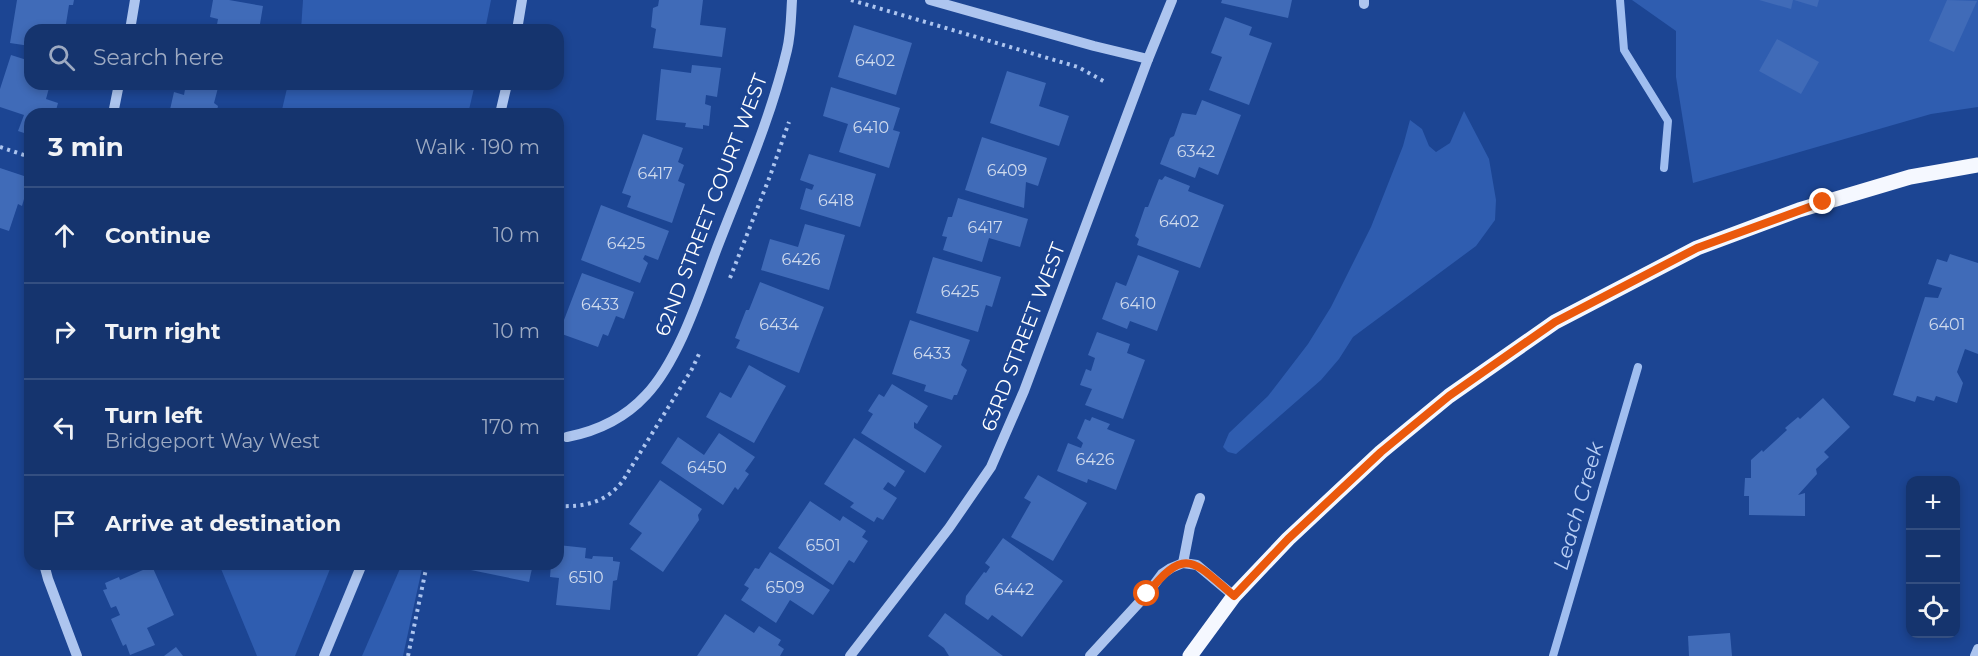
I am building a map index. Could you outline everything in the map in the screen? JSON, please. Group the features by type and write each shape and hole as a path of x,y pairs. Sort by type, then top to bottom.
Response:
{"main road":[{"path":"1190,656 1234,596 1288,539 1381,452 1449,396 1555,322 1697,248 1799,210 1910,177 1978,165"}],"street":[{"path":"131,24 135,0"},
{"path":"518,24 522,0"},
{"name":"62ND STREET COURT WEST","path":"567,437 584,434 612,423 632,409 648,393 672,358 691,316 768,113 787,49 792,0"},
{"path":"930,0 1148,59"},
{"name":"63RD STREET WEST","path":"850,656 949,528 991,467 1024,391 1172,0"},
{"path":"114,108 118,90"},
{"path":"501,108 506,90"},
{"path":"1183,563 1190,527 1200,498"},
{"path":"1090,656 1147,594 1162,574 1183,563 1197,565 1234,596"},
{"path":"46,570 77,656"},
{"path":"324,656 360,570"},
{"path":"1976,656 1978,650"}],"path":[{"path":"851,0 1078,67 1107,83"},
{"path":"0,147 24,155"},
{"path":"408,656 426,570"}],"shaded area":[{"path":"303,0 491,0 486,24 301,24"},
{"path":"1632,0 1978,0 1978,107 1931,114 1693,183 1676,77 1676,31"},
{"path":"287,90 474,90 469,108 282,108"},
{"path":"1464,111 1489,159 1496,200 1495,220 1476,246 1353,337 1339,359 1321,380 1236,454 1228,452 1223,447 1229,433 1268,396 1308,344 1331,307 1371,227 1403,146 1410,120 1422,129 1429,146 1436,152 1450,143"},
{"path":"221,570 330,570 295,656 257,656"},
{"path":"399,570 422,570 403,656 362,656"}],"building":[{"path":"17,0 74,0 73,5 69,5 66,24 24,24 24,45 10,43"},
{"path":"213,0 229,0 263,6 260,24 217,24 218,19 210,17"},
{"path":"659,0 703,0 700,25 726,28 722,57 653,48 656,29 651,27 653,8 658,6"},
{"path":"1222,0 1292,0 1288,18 1221,3"},
{"path":"1759,0 1793,0 1791,9"},
{"path":"1794,0 1819,0 1817,7"},
{"path":"1947,0 1977,1 1954,52 1929,41"},
{"path":"1225,17 1252,27 1249,35 1272,43 1249,105 1209,90 1222,57 1211,53"},
{"path":"854,25 912,43 896,95 838,77"},
{"path":"1777,39 1819,62 1801,94 1759,71"},
{"path":"11,55 24,59 24,90 48,90 46,99 58,103 57,108 24,108 24,115 0,107 0,89"},
{"path":"692,65 721,68 717,97 706,95 705,104 711,106 709,126 703,125 703,129 685,127 686,123 656,120 661,69 691,73"},
{"path":"1007,71 1046,83 1039,106 1069,116 1059,146 990,123"},
{"path":"831,87 900,108 893,130 900,132 889,168 839,152 848,124 823,116"},
{"path":"185,90 217,90 214,103 218,108 170,108 174,92 184,95"},
{"path":"1202,100 1241,115 1218,175 1199,167 1195,178 1160,164 1182,113 1196,115"},
{"path":"24,115 24,133 18,131"},
{"path":"643,134 683,148 678,162 684,165 678,181 685,184 672,223 627,207 631,196 622,193"},
{"path":"982,137 1047,158 1038,186 1026,182 1024,208 965,190"},
{"path":"809,154 876,174 860,227 800,209 806,188 812,190 814,185 800,180"},
{"path":"0,168 24,176 24,199 22,206 18,204 9,231 0,228"},
{"path":"1165,176 1190,186 1188,191 1224,205 1200,268 1137,245 1139,239 1135,236 1145,207 1148,207 1159,179 1162,180"},
{"path":"958,198 1028,219 1020,247 989,238 982,262 943,250 947,237 942,236 948,217 952,217"},
{"path":"601,205 669,231 658,260 645,255 643,259 648,263 640,283 581,260"},
{"path":"805,224 845,235 829,290 761,270 770,239 798,247"},
{"path":"1950,254 1978,263 1978,354 1965,349 1957,372 1963,383 1957,403 1936,396 1934,401 1917,396 1915,402 1893,395 1925,297 1938,298 1942,288 1928,284 1937,259 1947,262"},
{"path":"1138,255 1179,271 1157,331 1130,321 1127,329 1102,319 1116,282 1126,286"},
{"path":"933,257 1001,277 992,307 986,305 978,332 916,313"},
{"path":"582,273 634,292 624,319 616,316 608,336 603,334 598,347 564,335 564,320"},
{"path":"760,282 824,307 799,373 736,348 740,340 735,338"},
{"path":"910,320 970,340 961,365 967,370 957,395 954,395 952,400 924,391 926,385 892,374"},
{"path":"1097,332 1130,344 1127,353 1145,360 1123,419 1085,405 1092,389 1080,385 1086,369 1091,371 1095,358 1088,355"},
{"path":"749,365 786,386 754,443 706,417 720,392 731,398"},
{"path":"892,384 928,406 917,424 914,422 914,428 942,446 925,473 861,433 873,414 868,411 879,394 884,397"},
{"path":"1823,398 1850,427 1824,452 1829,457 1816,469 1817,474 1798,495 1805,493 1805,516 1749,515 1749,496 1744,496 1745,478 1751,478 1751,460 1787,430 1785,428 1798,417 1800,419"},
{"path":"1092,417 1110,424 1107,429 1135,440 1116,490 1088,479 1087,483 1057,471 1068,443 1081,448 1083,443 1077,438 1085,419 1090,421"},
{"path":"719,433 755,457 745,471 749,474 738,490 735,487 723,505 661,463 678,437 704,455"},
{"path":"854,438 905,471 895,487 888,482 883,489 897,498 883,520 877,517 874,522 850,507 854,503 824,484"},
{"path":"1038,475 1087,503 1053,561 1011,537 1031,502 1024,498"},
{"path":"660,480 702,509 698,515 699,520 663,572 630,549 642,533 629,524"},
{"path":"810,501 840,521 843,516 866,531 862,537 868,541 854,563 849,560 833,585 778,548"},
{"path":"1003,538 1063,581 1022,637 992,615 988,620 965,604 966,596 990,567 985,563"},
{"path":"564,546 586,548 585,558 613,557 613,561 620,562 617,580 613,581 610,610 556,605 559,578 550,577 551,570 564,570"},
{"path":"770,552 830,590 813,615 790,600 776,623 741,600 749,588 744,585 755,568 759,569"},
{"path":"143,570 154,570 174,615 147,628 155,645 130,655 126,644 123,646 111,619 120,615 116,606 111,608 103,590 107,589 105,583 119,577 120,580"},
{"path":"471,570 532,570 529,582"},
{"path":"945,613 1003,656 949,656 944,648 928,636"},
{"path":"725,614 754,633 759,626 781,640 778,645 784,649 780,656 697,656"},
{"path":"1730,633 1732,656 1689,656 1688,636"},
{"path":"176,647 183,656 164,656"}],"waterway":[{"name":"Leach Creek","path":"1620,0 1624,50 1668,121 1664,168"},
{"name":"Leach Creek","path":"1553,656 1638,367"}],"route":[{"path":"1147,594 1162,574 1183,563 1197,565 1234,596 1288,539 1381,452 1449,396 1555,322 1697,248 1823,202"}]}
